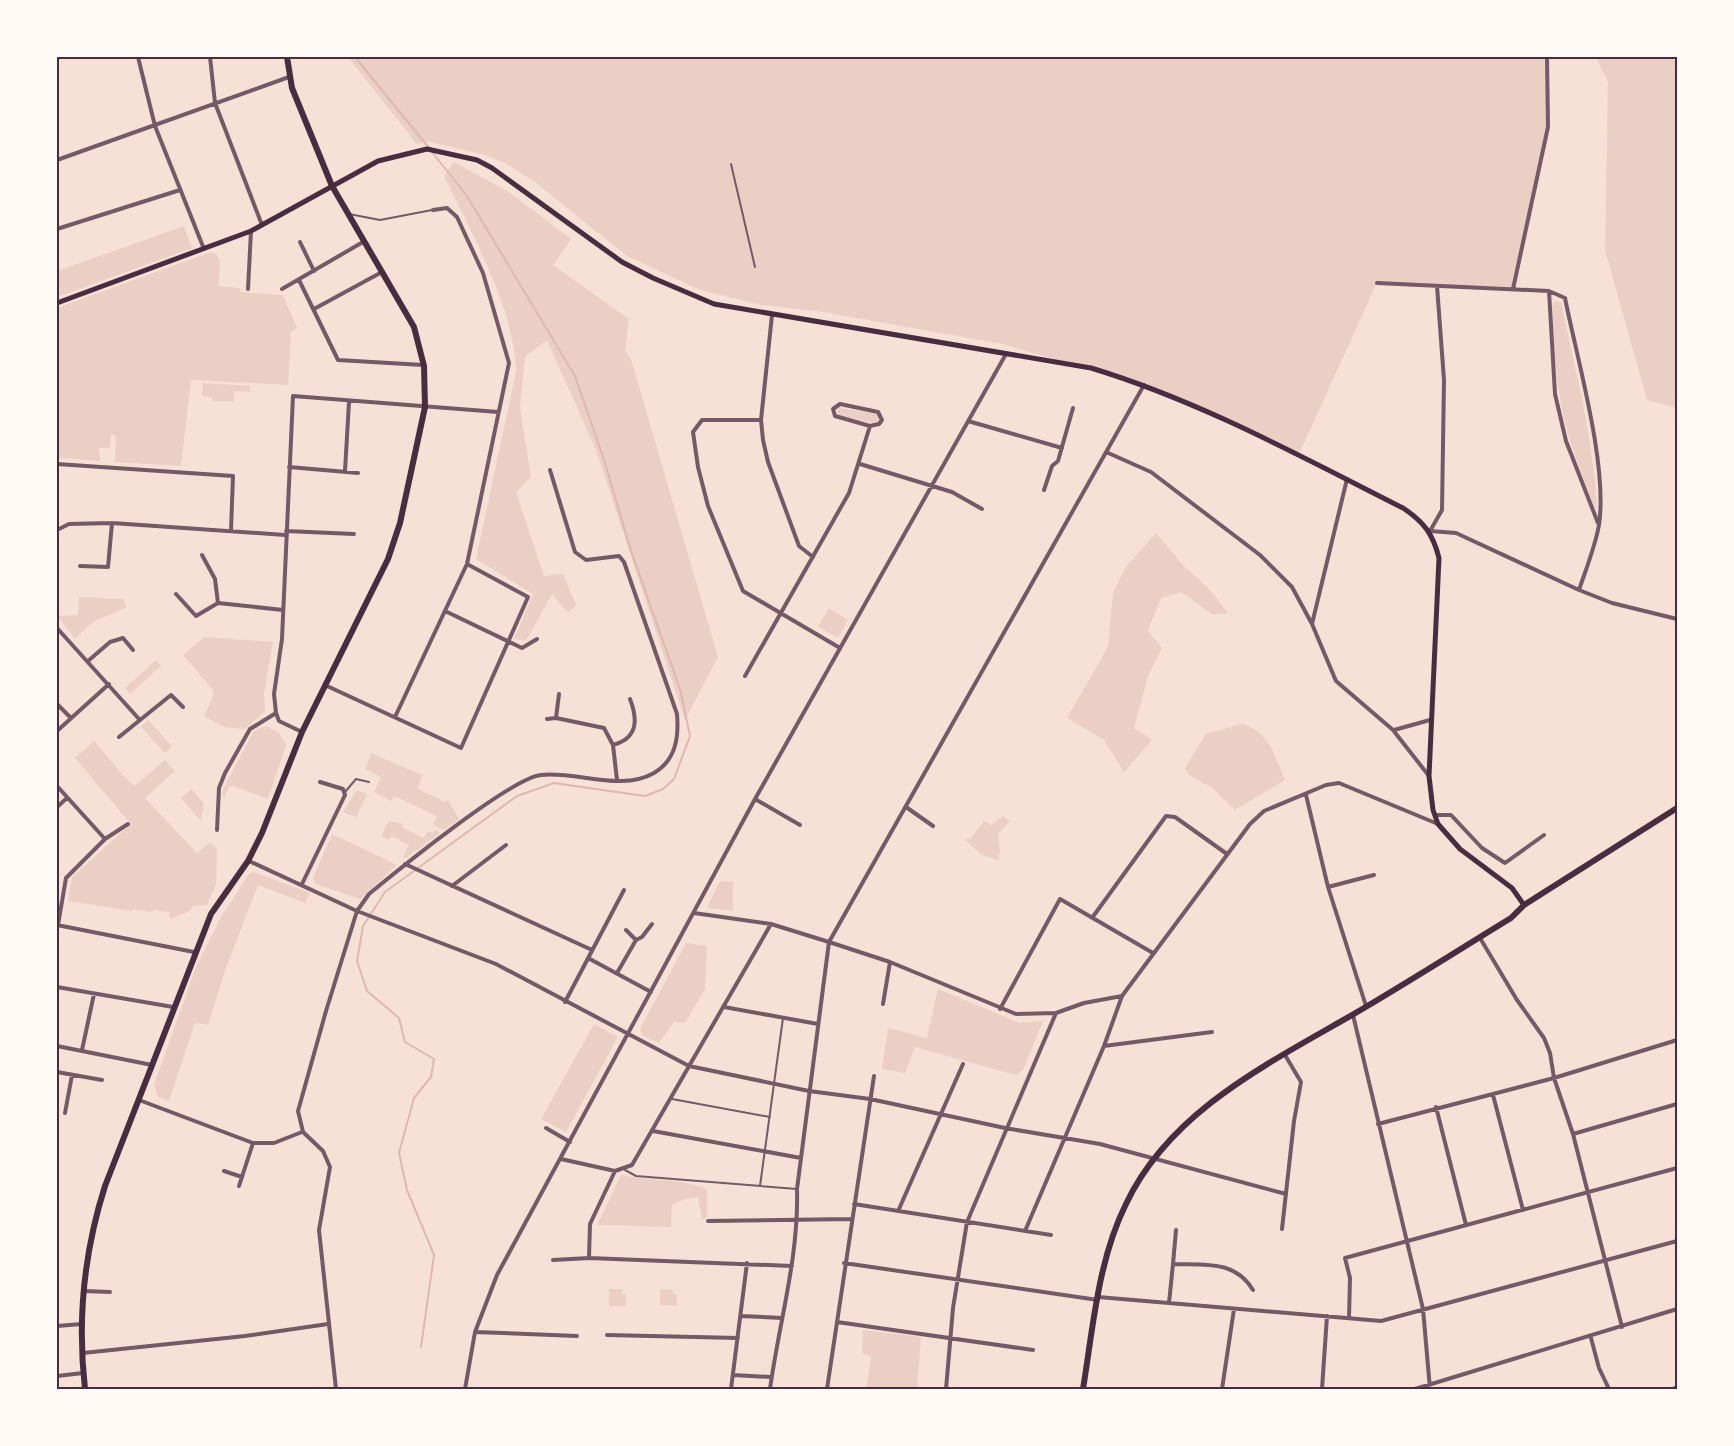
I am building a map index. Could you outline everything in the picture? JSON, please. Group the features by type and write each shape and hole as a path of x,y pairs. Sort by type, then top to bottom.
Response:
{"main road":[{"path":"85,1389 81,1324 87,1249 93,1222 194,952 211,914 248,861 302,732 368,604 391,550 400,523 425,407 424,366 414,327 332,186 307,128 289,76 287,57"},
{"path":"57,303 251,231 378,161 428,149 477,160 511,181 622,262 714,304 1091,368 1145,385 1226,420 1347,479 1403,508 1420,519 1430,531 1439,558 1429,776 1435,815 1438,824 1460,849 1487,867 1512,888 1524,905"},
{"path":"1083,1389 1098,1298 1117,1224 1137,1182 1154,1159 1202,1109 1285,1055 1511,918 1524,905 1677,808"}],"street":[{"path":"138,57 155,126 204,249"},
{"path":"210,57 215,103 262,225"},
{"path":"1513,289 1548,127 1547,57"},
{"path":"57,160 289,76"},
{"path":"57,229 180,190"},
{"path":"395,717 467,564 508,363 483,273 457,217 447,208 433,210"},
{"path":"248,289 251,231"},
{"path":"300,242 314,271"},
{"path":"282,289 363,242"},
{"path":"314,309 383,272"},
{"path":"299,280 338,360 424,366"},
{"path":"1377,283 1549,291 1565,298 1599,473 1599,524 1578,591"},
{"path":"1437,286 1443,380 1442,510 1430,531 1456,533 1578,591 1612,603 1677,619"},
{"path":"1549,291 1555,394 1566,441 1599,524"},
{"path":"772,315 761,420 768,462 799,546 813,557"},
{"path":"465,1389 475,1332 497,1275 755,798 1006,354"},
{"path":"770,1389 792,1266 798,1219 797,1189 829,942 1145,385"},
{"path":"302,732 279,721 274,694 283,610 293,396 498,412"},
{"path":"345,471 349,402"},
{"path":"840,404 881,414 882,420 879,424 870,426 835,416 834,407 840,404"},
{"path":"1044,490 1052,466 1058,461 1073,408"},
{"path":"761,420 702,420 693,432 698,467 708,506 738,582 748,595 783,613 840,648"},
{"path":"968,421 1062,447"},
{"path":"745,676 783,613 849,493 860,464 870,426"},
{"path":"1106,452 1151,472 1260,555 1292,587 1312,624 1336,681 1394,730 1429,776"},
{"path":"57,464 233,476 231,530"},
{"path":"860,464 952,492 982,509"},
{"path":"288,468 358,473"},
{"path":"336,1389 319,1230 330,1167 323,1151 303,1132 298,1111 357,911 369,894 405,864 502,794 539,775 580,775 635,780 665,766 674,752 678,732 677,714 624,562 619,556 607,556 592,561 580,558 575,552 550,470"},
{"path":"1312,624 1347,479"},
{"path":"81,566 108,567 112,523"},
{"path":"57,530 69,524 112,523 286,533 354,534"},
{"path":"202,555 215,579 218,603"},
{"path":"327,686 461,748 528,597 467,564"},
{"path":"176,594 196,616 218,603 283,610"},
{"path":"445,611 522,648 537,639"},
{"path":"57,628 139,719"},
{"path":"88,662 110,642 123,638 133,650"},
{"path":"57,731 109,684"},
{"path":"556,718 559,694"},
{"path":"119,736 171,695 183,707"},
{"path":"613,745 630,738 635,729 635,710 630,699"},
{"path":"57,704 71,718"},
{"path":"217,830 219,788 225,773 250,729 276,713"},
{"path":"547,719 556,718 561,722 604,728 613,745 617,780"},
{"path":"1394,730 1431,720"},
{"path":"302,884 345,792 320,782"},
{"path":"1025,1231 1104,1046 1122,996 1227,854 1264,811 1326,785 1339,783 1438,824"},
{"path":"57,786 105,839"},
{"path":"1308,794 1328,887 1366,1006"},
{"path":"57,807 67,798"},
{"path":"755,798 800,825"},
{"path":"906,807 933,826"},
{"path":"1435,815 1451,815 1482,848 1505,863 1544,835"},
{"path":"1092,918 1166,816 1176,817 1227,854"},
{"path":"128,824 105,839 66,878 58,925 194,952"},
{"path":"452,886 506,845"},
{"path":"248,861 357,911 496,964 689,1066 774,1084 870,1099 1005,1128 1100,1144 1286,1194"},
{"path":"405,864 592,950"},
{"path":"1328,887 1374,875"},
{"path":"565,1002 624,890"},
{"path":"1000,1009 1060,899 1153,953"},
{"path":"694,913 771,924 829,942 890,962 1016,1014 1056,1013 1084,1003 1122,996"},
{"path":"617,973 636,940 642,937 652,924"},
{"path":"561,1159 615,1171 625,1170 632,1166 771,924"},
{"path":"626,930 636,940"},
{"path":"1480,937 1517,1000 1544,1038 1550,1053 1554,1078 1573,1134 1622,1328"},
{"path":"588,958 651,992"},
{"path":"883,1004 890,962"},
{"path":"57,987 173,1007"},
{"path":"82,1050 94,994"},
{"path":"724,1007 818,1024"},
{"path":"946,1389 957,1280 967,1222 1005,1128 1056,1013"},
{"path":"1353,1014 1423,1309 1430,1387"},
{"path":"1104,1046 1212,1032"},
{"path":"1378,1124 1554,1078 1677,1040"},
{"path":"57,1046 152,1065"},
{"path":"1282,1229 1301,1082 1285,1055"},
{"path":"899,1209 963,1064"},
{"path":"57,1072 102,1080"},
{"path":"65,1113 72,1075"},
{"path":"827,1389 844,1263 874,1076"},
{"path":"1493,1095 1523,1210"},
{"path":"139,1100 253,1143 274,1143 303,1132"},
{"path":"1573,1134 1677,1104"},
{"path":"1436,1107 1466,1226"},
{"path":"546,1128 570,1142"},
{"path":"653,1131 801,1158"},
{"path":"238,1186 253,1143"},
{"path":"1349,1318 1350,1278 1345,1258 1677,1168"},
{"path":"224,1171 242,1177"},
{"path":"589,1258 591,1224 615,1171"},
{"path":"855,1204 899,1209 1050,1235"},
{"path":"708,1221 851,1219"},
{"path":"1169,1303 1176,1230"},
{"path":"844,1263 1098,1298 1381,1320 1677,1241"},
{"path":"553,1260 589,1258 792,1266"},
{"path":"731,1389 747,1263"},
{"path":"1173,1264 1227,1267 1245,1276 1253,1290"},
{"path":"83,1291 110,1292"},
{"path":"1222,1389 1234,1309"},
{"path":"1415,1389 1430,1387 1677,1310"},
{"path":"741,1316 782,1318"},
{"path":"1322,1389 1327,1316"},
{"path":"837,1322 1033,1350"},
{"path":"57,1326 81,1324"},
{"path":"82,1353 246,1336 328,1324"},
{"path":"475,1332 577,1336"},
{"path":"608,1335 738,1338"},
{"path":"1591,1338 1599,1368 1610,1389"},
{"path":"57,1376 83,1373"},
{"path":"733,1375 771,1377"},
{"path":"1672,1389 1677,1387"}],"lane":[{"path":"731,164 755,267"},
{"path":"350,214 380,220 433,210"},
{"path":"345,792 356,779 369,782"},
{"path":"760,1186 783,1018"},
{"path":"671,1099 770,1116"},
{"path":"625,1170 636,1176 797,1189"}],"shaded area":[{"path":"348,57 1547,57 1548,127 1513,289 1377,283 1298,456 1145,385 1002,344 823,312 761,305 700,290 627,256 535,182 505,163 481,154 430,142 417,144"},
{"path":"1596,57 1677,57 1677,408 1647,400 1605,250 1608,82"},
{"path":"454,162 509,192 571,239 553,265 629,319 625,351 631,359 718,657 685,720 596,450 547,340 525,357 520,408 531,477 516,492 544,576 563,574 576,605 568,613 552,594 526,641 514,639 533,594 476,559 516,372 514,348 500,298 444,176"},
{"path":"184,226 192,248 57,297 57,271"},
{"path":"211,252 216,254 220,261 219,286 240,288 241,292 283,295 297,328 291,332 288,385 191,380 181,466 115,462 116,436 111,435 110,448 99,448 100,461 57,458 57,308"},
{"path":"1555,301 1561,302 1583,406 1592,456 1597,507 1595,508 1577,462 1564,418 1556,370 1552,306"},
{"path":"203,383 250,386 250,392 234,391 234,402 212,401 212,397 202,396"},
{"path":"839,408 878,414 880,419 875,423 840,416 837,412"},
{"path":"1156,533 1181,563 1209,589 1228,613 1213,615 1181,592 1161,598 1148,631 1162,648 1148,676 1134,728 1152,740 1124,772 1104,740 1067,718 1108,647 1113,593 1125,568"},
{"path":"79,597 124,599 126,608 94,621 75,639 57,616 78,615"},
{"path":"829,608 848,620 838,638 818,627"},
{"path":"204,637 273,642 264,693 265,711 245,729 224,727 204,716 213,696 213,690 183,655"},
{"path":"156,660 161,666 130,694 125,688"},
{"path":"148,720 172,746 165,753 141,727"},
{"path":"1242,724 1259,732 1265,739 1285,780 1235,810 1212,788 1188,774 1185,768 1206,734"},
{"path":"266,726 279,733 286,745 268,799 233,786 229,787 225,797 222,797 223,789 254,731"},
{"path":"94,741 129,782 136,785 165,760 175,771 145,798 197,853 210,842 217,849 216,884 207,905 193,906 190,911 170,919 169,912 133,909 132,911 68,901 72,877 131,824 75,758"},
{"path":"371,753 422,775 418,789 445,802 448,800 459,819 444,830 433,824 437,816 394,796 391,801 374,792 381,777 365,769"},
{"path":"191,789 204,803 201,821 181,798"},
{"path":"357,790 367,794 356,817 343,812"},
{"path":"1003,816 1010,821 998,834 1000,851 998,860 982,855 965,840 971,838 984,821 992,825"},
{"path":"389,821 403,824 402,827 423,838 429,831 433,833 435,830 440,833 406,858 403,857 409,845 392,836 388,840 381,836"},
{"path":"332,834 397,865 360,899 316,884 313,878"},
{"path":"254,872 310,893 305,903 258,885 226,968 208,1025 195,1023 169,1101 158,1097 154,1085 196,967 221,917 249,874"},
{"path":"720,881 733,882 733,911 707,908"},
{"path":"686,943 707,946 705,989 685,1023 674,1022 659,1043 643,1036 640,1029"},
{"path":"938,989 1020,1023 1043,1021 1023,1070 1016,1075 915,1047 905,1073 882,1069 888,1028 927,1038"},
{"path":"594,1024 618,1037 566,1132 541,1119"},
{"path":"621,1175 675,1181 707,1189 707,1218 702,1220 698,1197 684,1199 672,1205 671,1227 597,1225"},
{"path":"609,1289 622,1289 622,1294 626,1294 626,1306 609,1306"},
{"path":"660,1289 673,1290 673,1294 677,1294 677,1306 660,1305"},
{"path":"863,1330 921,1337 917,1389 866,1389 871,1357 862,1353"}],"waterway":[{"path":"355,57 429,148"},
{"path":"421,1347 434,1255 407,1190 399,1153 414,1098 431,1077 434,1059 405,1042 399,1018 367,991 357,961 363,926 385,892 517,796 554,783 645,796 663,789 674,779 690,736 680,689 631,551 605,463 575,376 467,196 432,152"}]}
